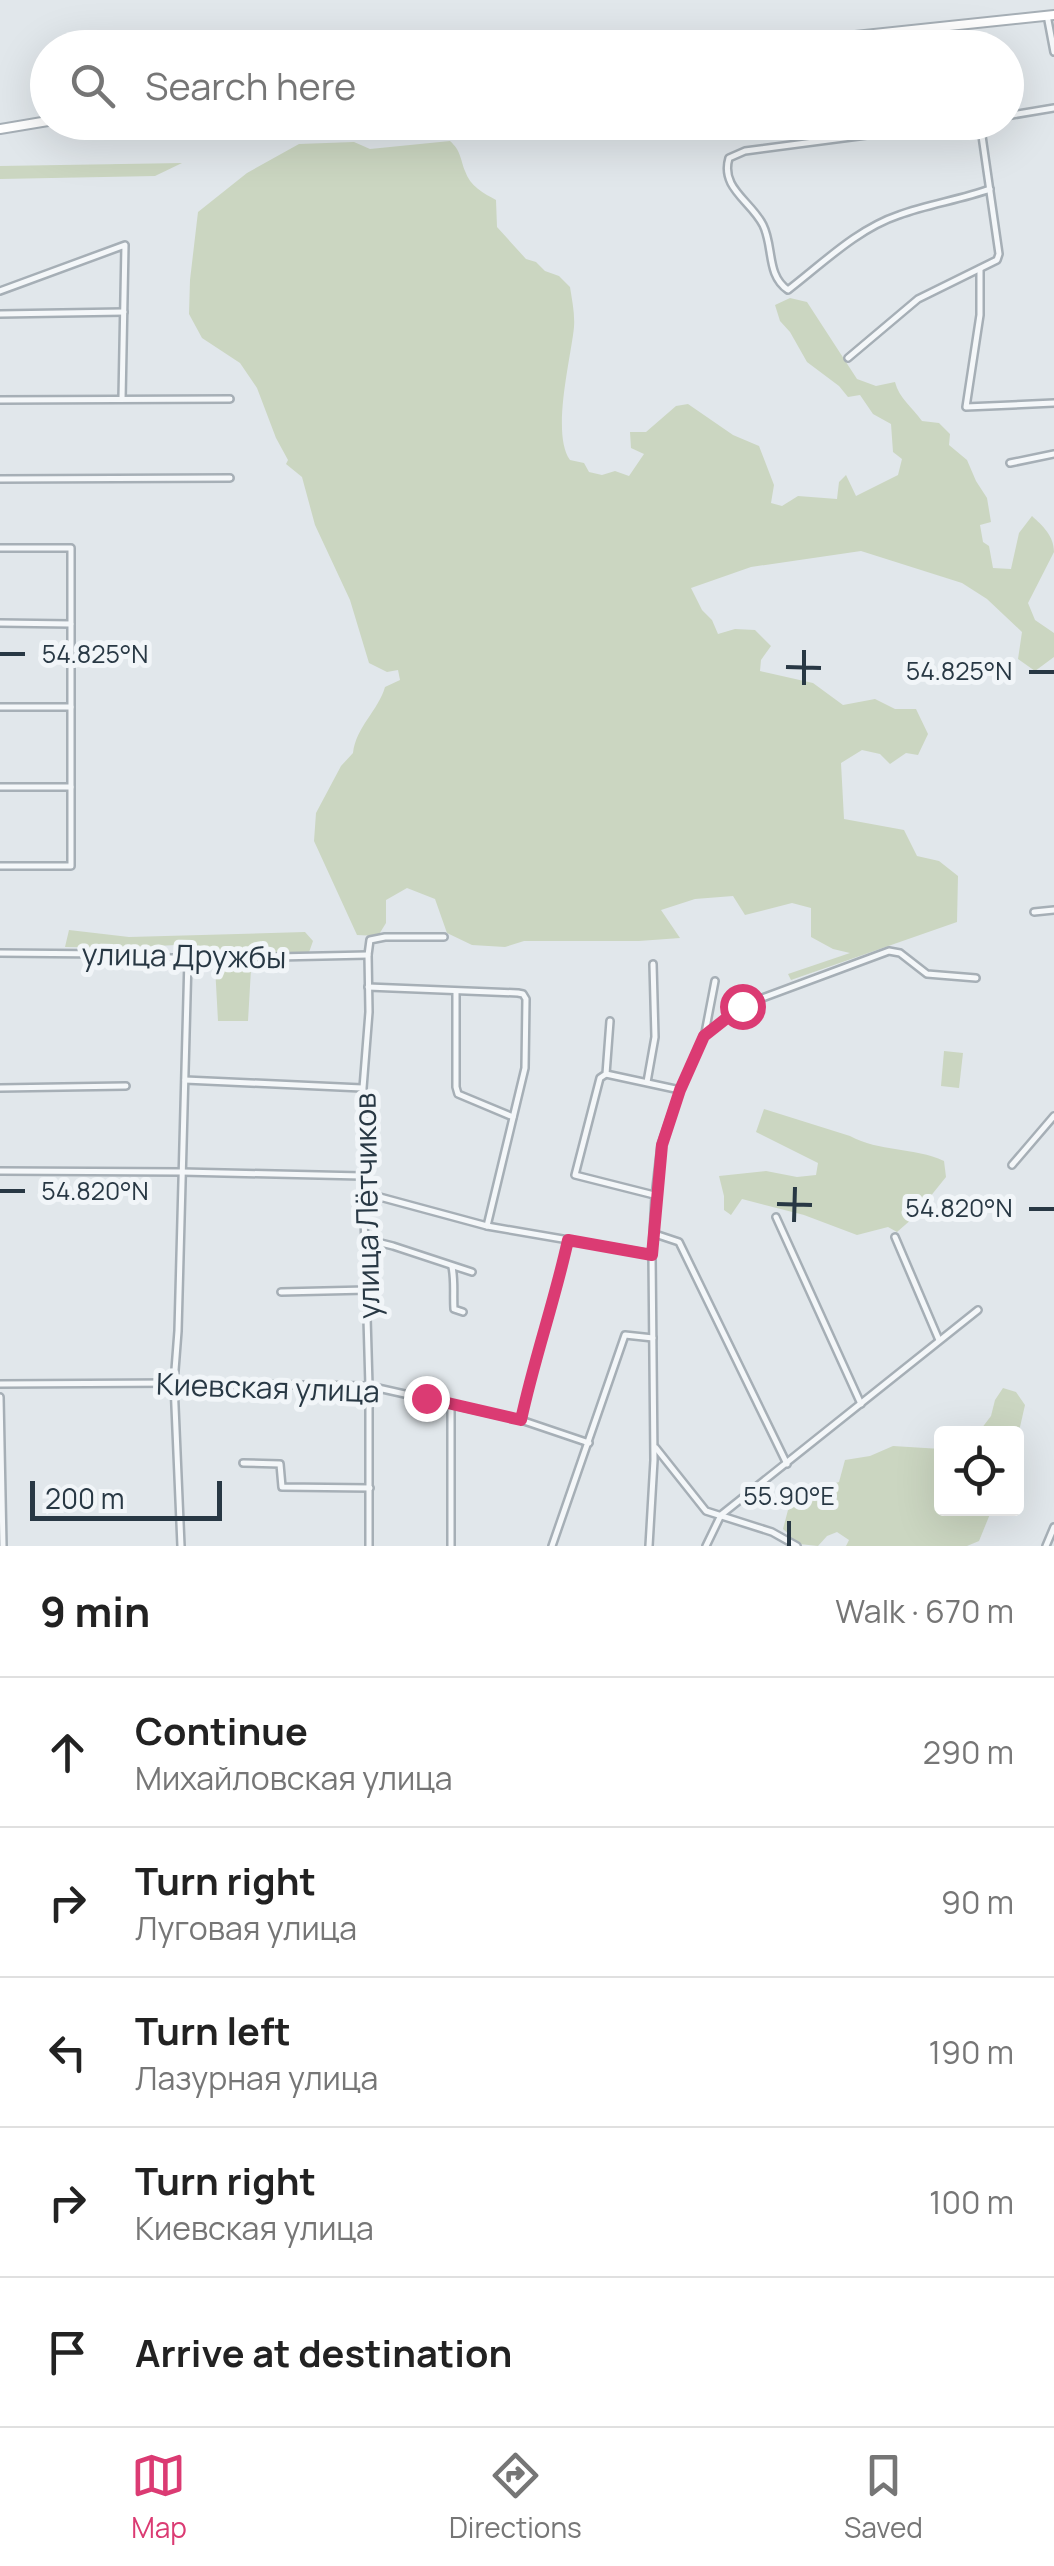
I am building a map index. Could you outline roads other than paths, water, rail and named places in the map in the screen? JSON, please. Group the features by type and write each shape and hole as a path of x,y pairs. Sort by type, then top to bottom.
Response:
{"main road":[{"path":"910,30 1050,15"},
{"path":"0,129 30,124"}],"street":[{"path":"1050,15 1054,52"},
{"path":"1024,113 1054,108"},
{"path":"825,140 746,150 729,158 725,170 731,186 763,225 771,249 772,269 778,283 788,290 868,229 898,215 990,189"},
{"path":"848,358 918,299 997,260 983,140"},
{"path":"0,291 126,245 122,399"},
{"path":"980,269 980,315 966,407 1054,403"},
{"path":"0,314 124,312"},
{"path":"0,400 230,399"},
{"path":"1010,464 1054,454"},
{"path":"0,479 230,478"},
{"path":"0,548 71,548 72,866 0,866"},
{"path":"0,623 71,624"},
{"path":"0,707 71,707"},
{"path":"0,787 71,787"},
{"path":"1034,912 1054,910"},
{"path":"368,956 370,940 444,937"},
{"path":"704,1036 742,1006 888,950 928,974 976,978"},
{"name":"улица Дружбы","path":"0,953 188,959 368,956"},
{"name":"улица Лётчиков","path":"368,956 363,1176 369,1546"},
{"path":"182,1546 174,1382 188,959"},
{"path":"648,1082 655,1037 653,964"},
{"path":"648,1546 654,1445 655,1196 662,1145 704,1036 714,982"},
{"path":"368,987 523,994 526,999 525,1068 487,1226"},
{"path":"456,990 458,1094 512,1116"},
{"path":"606,1074 610,1021"},
{"path":"655,1196 575,1175 600,1078 606,1074 680,1090"},
{"path":"185,1080 363,1088"},
{"path":"0,1088 126,1086"},
{"path":"1012,1165 1054,1116"},
{"path":"0,1171 363,1176"},
{"path":"365,1194 487,1226 652,1255"},
{"path":"776,1216 862,1404"},
{"path":"654,1233 679,1242 786,1464"},
{"path":"895,1237 939,1341"},
{"path":"521,1420 568,1240"},
{"path":"366,1244 394,1246 472,1272"},
{"path":"452,1267 453,1306 463,1312"},
{"path":"281,1292 367,1290"},
{"path":"706,1546 721,1515 978,1310"},
{"path":"552,1546 626,1335 652,1338"},
{"name":"Киевская улица","path":"0,1384 369,1386 521,1420 589,1443"},
{"path":"0,1398 2,1546"},
{"path":"451,1404 451,1546"},
{"path":"654,1445 706,1511 772,1532 797,1546"},
{"path":"243,1463 280,1464 282,1488 370,1488"},
{"path":"1046,1546 1054,1526"}]}
